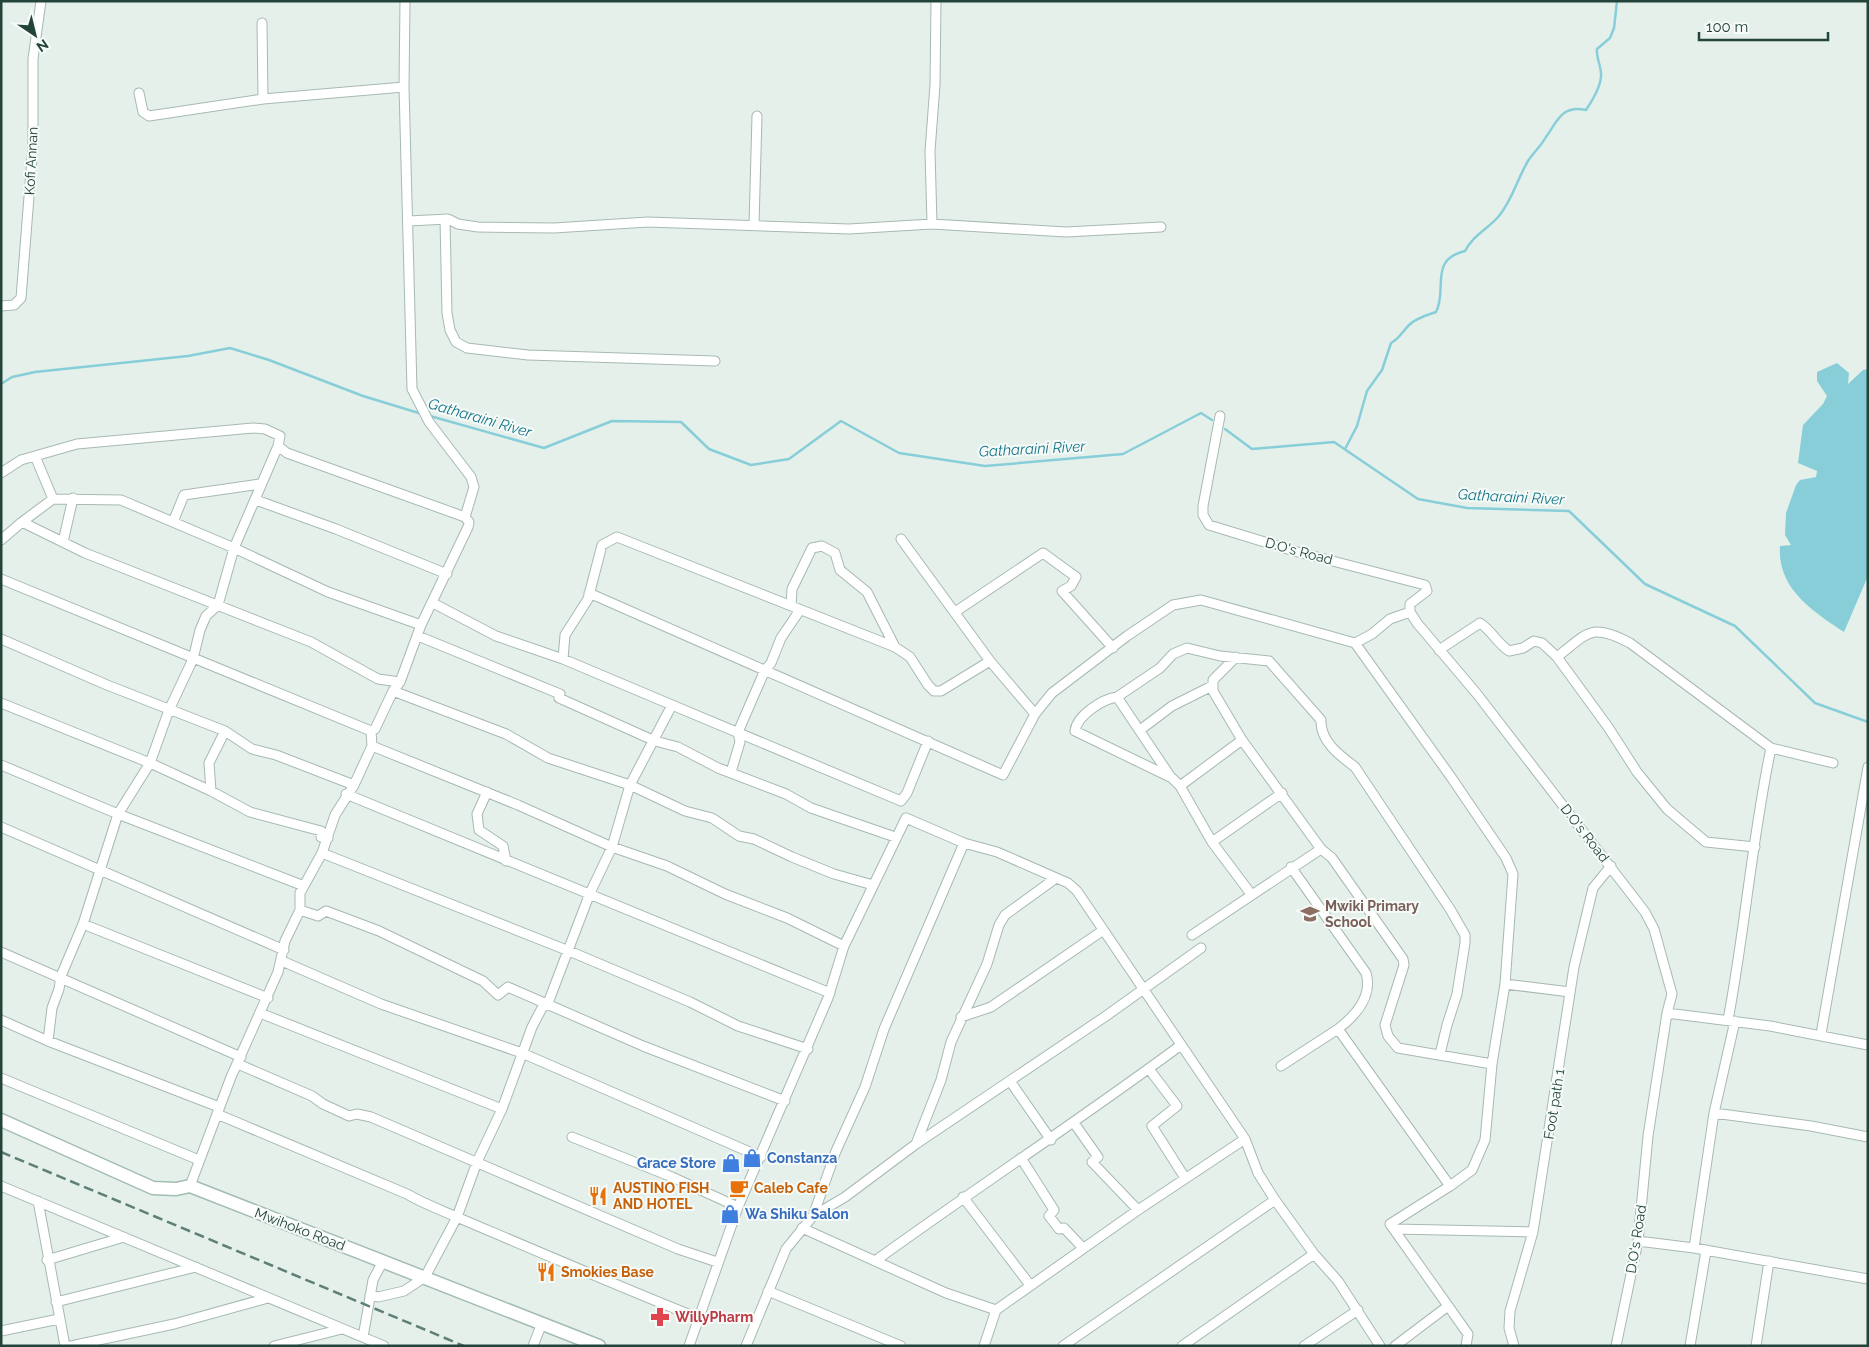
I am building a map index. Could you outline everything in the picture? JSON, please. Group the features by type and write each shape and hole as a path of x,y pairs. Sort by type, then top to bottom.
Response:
{"street":[{"name":"Kofi Annan","path":"1,306 14,305 21,298 33,146 33,59 41,1"},
{"path":"405,1 404,87 409,221 409,354 412,389 429,422 471,477 474,488 465,517"},
{"path":"932,224 930,151 935,90 936,1"},
{"path":"262,23 263,99"},
{"path":"139,93 144,112 149,116 263,99 404,87"},
{"path":"754,225 757,116"},
{"path":"409,221 446,219 478,227 554,228 648,222 849,229 932,224 1066,232 1160,227"},
{"path":"446,219 446,313 450,330 456,342 467,348 528,355 714,361"},
{"name":"D.O's Road","path":"1220,416 1203,506 1203,515 1209,525 1294,551 1425,584 1427,591 1410,604 1410,612 1610,866 1645,912 1654,929 1672,994 1667,1013 1648,1136 1638,1241 1616,1346"},
{"path":"1,473 21,460 77,444 253,428 264,429 280,436 278,446 260,484 256,500 234,548 218,605 206,616 200,630 193,659 169,710 150,763 118,814 83,924 61,976 60,989 52,1008 48,1041"},
{"path":"278,446 287,453 465,517 469,522 433,603 421,625 400,682 393,692 375,730 371,731"},
{"path":"35,456 53,499"},
{"path":"173,522 184,496 260,484"},
{"path":"63,542 73,498"},
{"path":"1,540 53,499 121,500 234,548 328,592 421,625"},
{"path":"256,500 336,529 446,574"},
{"path":"22,522 85,553 311,642 378,679 400,682"},
{"path":"563,659 565,635 589,593 602,545 617,538 895,647 910,657 928,686 934,691 941,691 990,661"},
{"path":"901,539 990,661 1035,714"},
{"path":"791,606 792,589 812,548 826,547 835,553 840,570 867,592 895,647"},
{"path":"955,612 1043,553 1076,576 1070,586 1062,590 1071,603 1113,648"},
{"path":"1,579 371,731"},
{"path":"589,593 1003,775 1035,714 1052,693 1160,612 1173,605 1201,600 1354,643 1451,777 1509,863 1514,881 1505,984 1492,1064 1482,1149 1472,1170 1390,1224 1468,1334 1466,1346"},
{"path":"433,603 496,636 563,659 903,801 928,741"},
{"path":"730,772 740,742 738,732 781,638 800,610"},
{"path":"1354,643 1372,634 1390,619 1410,612"},
{"path":"1439,650 1480,623 1494,635 1500,646 1509,651 1523,648 1534,641 1542,643 1557,657 1608,727 1637,772 1667,809 1706,842 1755,847"},
{"path":"1557,657 1588,634 1597,631 1610,633 1630,643 1771,748 1833,763"},
{"path":"418,636 560,694 559,698 655,741 678,747 718,768 786,794 811,808 895,837"},
{"path":"1,639 169,710 225,731 252,749 276,755 354,785"},
{"path":"1172,778 1075,731 1083,716 1109,698 1117,696 1160,668 1173,654 1187,648 1220,656 1269,661 1320,720 1320,729 1336,752 1355,767 1462,929 1465,943 1457,994 1440,1054"},
{"path":"1236,657 1212,680 1212,686 1242,740 1321,849 1332,858 1403,958 1404,964 1386,1025 1388,1036 1398,1048 1492,1064"},
{"path":"1140,730 1172,706 1212,686"},
{"path":"393,692 506,734 548,758 630,785 685,811 712,818 739,836 754,840 834,874 872,885"},
{"path":"1117,696 1172,778 1180,786 1212,842 1251,894"},
{"path":"1,703 150,763 211,790 250,812 321,831 321,837 328,838"},
{"path":"370,1295 378,1297 404,1291 425,1277 458,1217 477,1162 502,1109 522,1053 542,1008 548,1003 590,893 612,847 630,785 655,741 672,705"},
{"path":"211,790 209,763 225,731"},
{"path":"190,1186 218,1111 268,998 282,961 286,941 300,910 300,892 322,853 335,815 346,794 354,785 372,746 371,731"},
{"path":"1180,786 1242,740"},
{"path":"372,746 487,792 612,847 667,866 725,894 787,918 844,946"},
{"path":"1694,1248 1714,1113 1731,1021 1760,800 1771,748"},
{"path":"1,765 118,814 304,886"},
{"path":"1821,1034 1868,767"},
{"path":"487,792 477,814 479,830 503,846 506,861"},
{"path":"1212,842 1282,793"},
{"path":"346,794 830,993"},
{"path":"689,1346 717,1262 738,1207 808,1049 830,993 844,946 895,837 906,818 964,843 997,852 1068,883 1077,892 1101,924 1102,931 1144,989 1245,1139 1258,1173 1275,1200 1314,1254 1338,1281 1380,1346"},
{"path":"1,827 284,950"},
{"path":"813,1216 836,1151 865,1087 884,1029 964,843"},
{"path":"1192,935 1291,867 1321,849"},
{"path":"322,853 569,951 690,1002 738,1026 808,1049"},
{"name":"Foot path 1","path":"1514,1346 1509,1328 1510,1311 1533,1232 1570,992 1593,888 1610,866"},
{"path":"1281,1066 1354,1017 1369,982 1366,973 1291,867"},
{"path":"916,1144 941,1080 951,1042 987,964 994,934 1005,915 1056,878"},
{"path":"300,910 318,916 326,912 379,931 483,981 498,995 508,987 643,1046 785,1101"},
{"path":"83,924 268,998"},
{"path":"961,1017 991,1007 1102,931"},
{"path":"746,1346 786,1249 813,1216 845,1196 916,1144 1201,948"},
{"path":"1,952 61,976 312,1096 323,1104 349,1116 357,1114 371,1117 678,1249 717,1262"},
{"path":"282,961 381,1004 522,1053 760,1157"},
{"path":"1505,984 1570,992"},
{"path":"260,1013 502,1109"},
{"path":"1667,1013 1821,1034 1868,1045"},
{"path":"1,1020 218,1111 407,1194 436,1210 458,1217 567,1266 698,1318"},
{"path":"1338,1029 1450,1186"},
{"path":"876,1261 963,1197 1051,1140 1181,1045"},
{"path":"1149,1069 1176,1106 1152,1126 1186,1178"},
{"path":"1,1078 199,1160"},
{"path":"1010,1081 1051,1140"},
{"path":"1714,1113 1811,1126 1868,1137"},
{"name":"Mwihoko Road","path":"1,1120 153,1188 176,1189 190,1186 599,1346"},
{"path":"1074,1123 1098,1157 1092,1162 1138,1210"},
{"path":"572,1137 672,1177 738,1207"},
{"path":"984,1346 996,1310 1138,1210 1245,1139"},
{"path":"1021,1158 1054,1210 1049,1216 1059,1228 1064,1228 1083,1248"},
{"path":"1,1186 197,1266 384,1346"},
{"path":"963,1197 1030,1285"},
{"path":"1063,1346 1275,1200"},
{"path":"38,1201 47,1260 65,1346"},
{"path":"802,1228 946,1293 996,1310"},
{"path":"1394,1229 1533,1232"},
{"path":"47,1260 124,1237"},
{"path":"1638,1241 1694,1248 1868,1279"},
{"path":"1690,1346 1706,1251"},
{"path":"1182,1346 1314,1254"},
{"path":"363,1337 373,1280 383,1261"},
{"path":"1756,1346 1769,1261"},
{"path":"56,1302 197,1266"},
{"path":"768,1291 901,1346"},
{"path":"71,1346 174,1324 268,1298"},
{"path":"1395,1346 1448,1306"},
{"path":"1304,1346 1358,1310"},
{"path":"1,1330 59,1319"},
{"path":"533,1346 542,1323"},
{"path":"274,1346 342,1329"}],"water":[{"path":"1837,363 1849,373 1848,384 1863,370 1868,369 1868,576 1844,632 1809,607 1790,586 1784,574 1780,546 1791,545 1785,535 1786,513 1796,485 1800,480 1816,477 1817,471 1798,463 1803,425 1823,404 1827,396 1817,381 1817,372"}],"waterway":[{"path":"1345,449 1357,426 1367,391 1382,370 1391,343 1412,323 1436,312 1439,303 1441,276 1447,261 1454,255 1465,251 1476,236 1499,216 1508,203 1528,161 1561,115 1571,110 1586,110 1591,103 1601,77 1597,49 1610,38 1614,28 1617,1"},
{"name":"Gatharaini River","path":"1,384 12,377 35,372 188,356 230,348 269,360 363,396 422,414"},
{"name":"Gatharaini River","path":"430,416 544,448 612,421 681,422 709,449 751,465 789,459 841,421 899,453 985,466 1123,454 1201,413 1212,420"},
{"name":"Gatharaini River","path":"1225,429 1252,449 1334,442 1418,499 1467,508 1569,511 1645,584 1735,626 1815,703 1868,722"}],"railway":[{"path":"1,1152 464,1346"}],"place":[{"name":"Mwiki Primary School","path":"1310,914"},
{"name":"Constanza","path":"752,1158"},
{"name":"Grace Store","path":"731,1163"},
{"name":"Caleb Cafe","path":"739,1188"},
{"name":"AUSTINO FISH AND HOTEL","path":"598,1196"},
{"name":"Wa Shiku Salon","path":"730,1214"},
{"name":"Smokies Base","path":"546,1272"},
{"name":"WillyPharm","path":"660,1317"}]}
